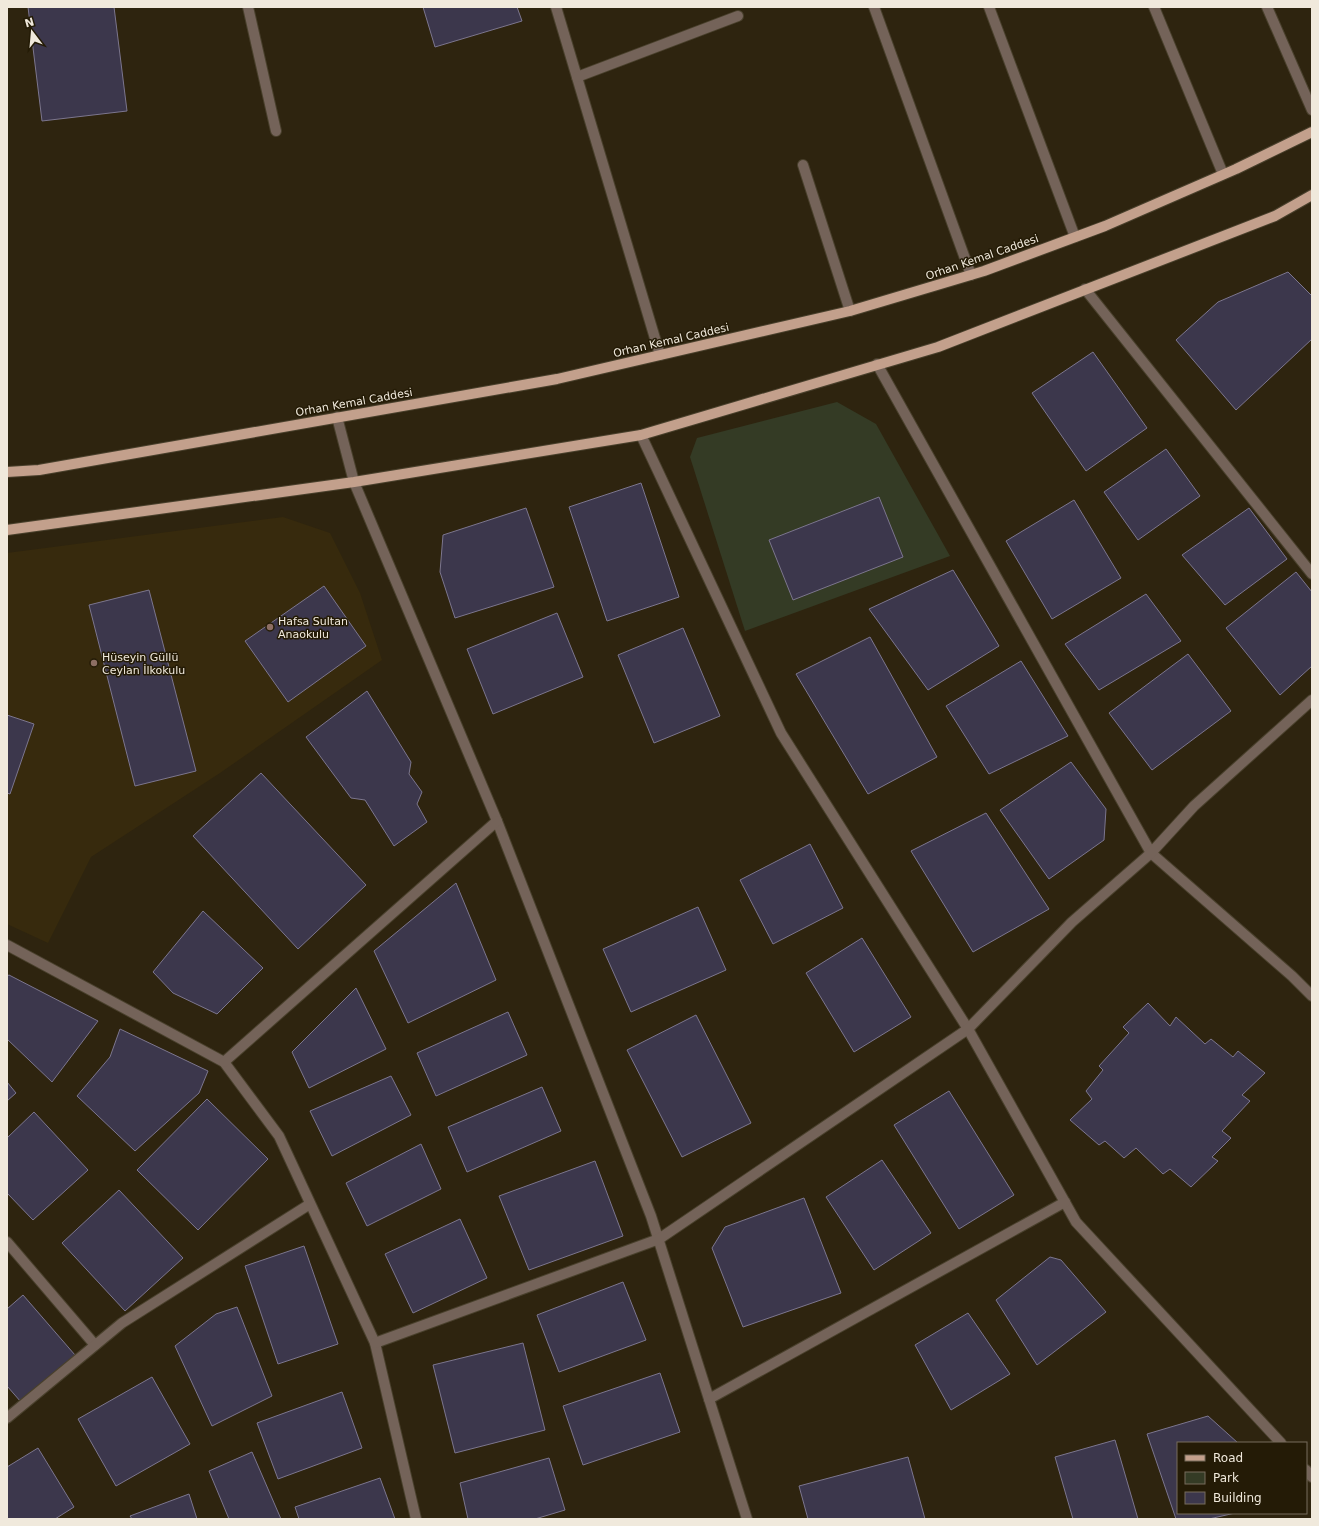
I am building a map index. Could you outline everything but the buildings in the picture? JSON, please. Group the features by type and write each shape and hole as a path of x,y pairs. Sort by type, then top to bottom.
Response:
{"main road":[{"name":"Orhan Kemal Caddesi","path":"7,472 40,470 557,378 850,312 971,275 1104,226 1223,174 1312,132"},
{"path":"7,530 354,482 641,435 938,347 1275,216 1312,195"}],"street":[{"path":"248,7 276,131"},
{"path":"556,7 660,356"},
{"path":"874,7 971,275"},
{"path":"989,7 1075,237"},
{"path":"1154,7 1223,174"},
{"path":"1267,7 1312,110"},
{"path":"577,77 738,16"},
{"path":"803,165 850,312"},
{"path":"1085,289 1312,574"},
{"path":"877,364 1151,853 1292,976 1312,996"},
{"path":"337,417 354,482 497,821 651,1216 747,1519"},
{"path":"641,435 781,733 968,1029 1076,1222 1280,1442"},
{"path":"375,1343 659,1239 968,1029 1072,922 1151,853 1194,806 1312,700"},
{"path":"224,1062 497,821"},
{"path":"7,945 224,1062 279,1136 375,1343 416,1519"},
{"path":"709,1399 1065,1202"},
{"path":"7,1418 122,1323 310,1204"},
{"path":"7,1242 95,1345"}],"shaded area":[{"path":"283,517 330,533 360,593 382,660 220,773 91,857 48,943 7,924 7,553"}],"green space":[{"path":"837,402 876,424 950,556 745,631 690,457 697,438"}],"place":[{"name":"Hafsa Sultan Anaokulu","path":"270,627"},
{"name":"Hüseyin Güllü Ceylan İlkokulu","path":"94,663"}]}
